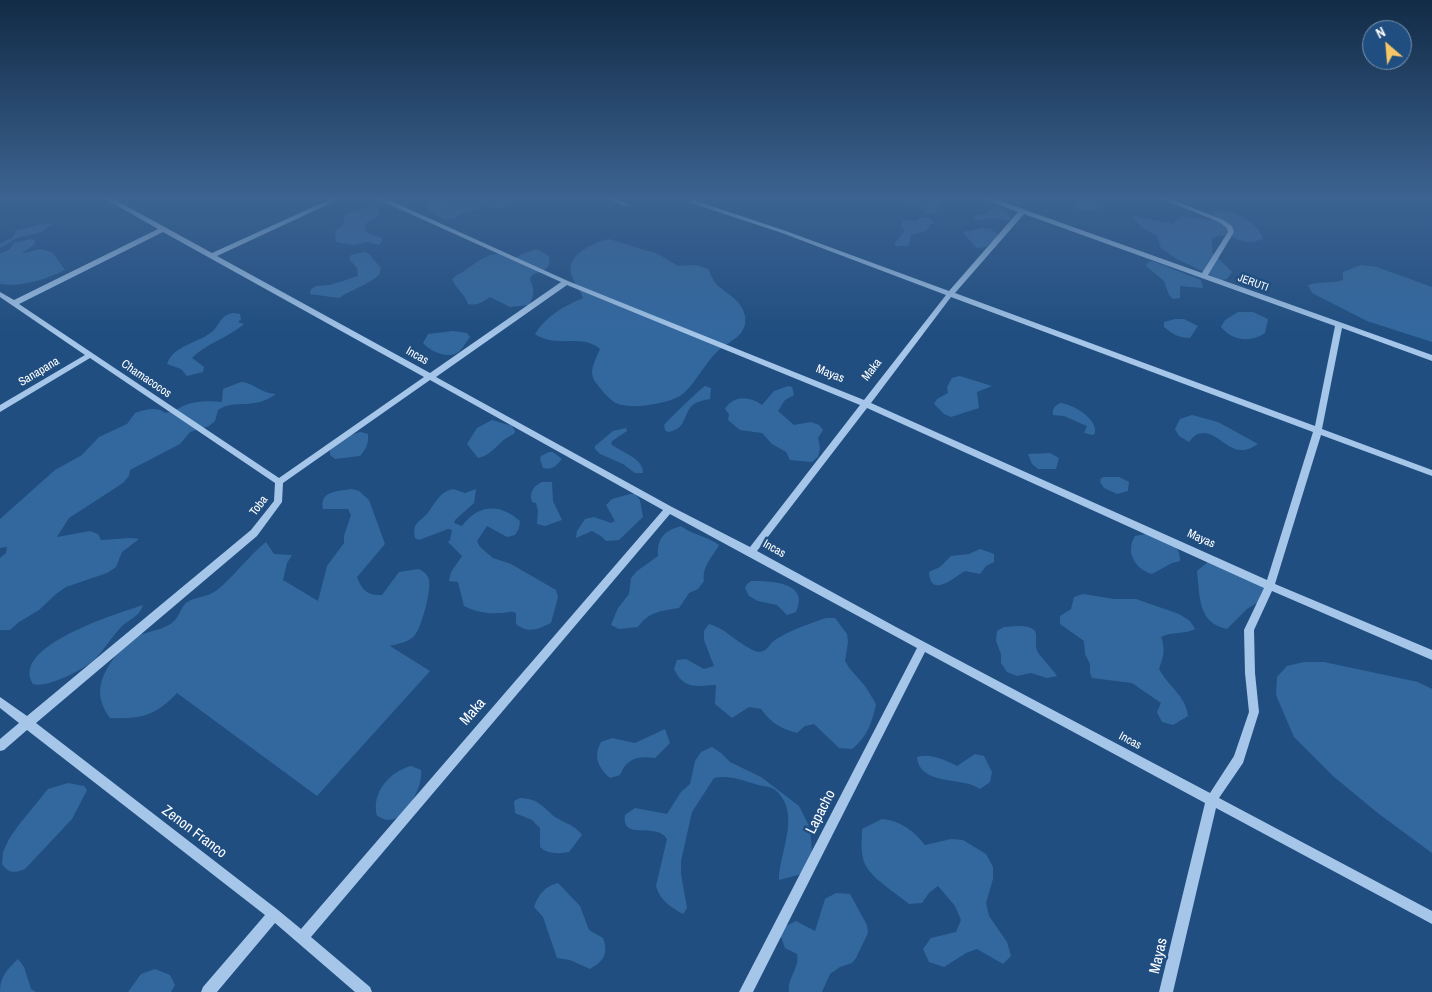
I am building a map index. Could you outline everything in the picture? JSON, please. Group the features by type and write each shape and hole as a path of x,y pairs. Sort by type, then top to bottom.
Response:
{"street":[{"path":"15,303 134,243"},
{"name":"Incas","path":"189,243 668,508 752,551 923,646 1432,918"},
{"path":"212,256 240,243"},
{"name":"Mayas","path":"479,243 566,282 864,403 1270,586 1432,656"},
{"path":"814,243 1432,473"},
{"name":"Maka","path":"752,551 864,403 950,294 995,243"},
{"name":"JERUTI","path":"1111,243 1432,358"},
{"path":"1204,276 1224,243"},
{"path":"279,482 566,282"},
{"name":"Chamacocos","path":"0,294 279,482"},
{"name":"Mayas","path":"1166,992 1212,799 1239,759 1254,712 1250,673 1249,630 1270,586 1318,430 1339,326"},
{"name":"Sanapana","path":"0,409 90,355"},
{"name":"Toba","path":"0,746 254,533 278,502 279,482"},
{"name":"Maka","path":"302,938 668,508"},
{"name":"Lapacho","path":"746,992 923,646"},
{"name":"Zenon Franco","path":"0,702 274,914 365,992"},
{"path":"208,992 274,914"}],"shaded area":[{"path":"1,243 8,243 0,248"},
{"path":"14,243 35,243 21,254 40,249 52,252 65,270 33,282 9,285 0,284 0,254 10,249"},
{"path":"596,243 623,243 658,254 678,266 696,265 708,269 716,283 741,306 745,316 744,328 738,336 719,350 690,387 680,396 658,404 630,406 616,403 595,382 593,376 593,366 600,349 593,344 585,342 551,340 535,334 556,312 583,298 573,279 571,266 573,260"},
{"path":"909,243 909,246 896,246 894,244"},
{"path":"972,243 990,243 986,247 976,248"},
{"path":"1159,243 1212,243 1212,252 1232,272 1227,279 1221,280 1177,259 1161,248"},
{"path":"537,249 549,256 549,265 547,268 531,276 533,292 529,305 510,307 490,297 477,304 468,304 452,279 493,254 518,257"},
{"path":"364,252 369,254 381,268 379,275 339,298 310,294 311,289 316,286 330,285 358,276 357,268 349,259 351,255"},
{"path":"1152,261 1201,280 1203,288 1180,286 1180,298 1173,299 1169,295 1164,281 1146,266 1147,263"},
{"path":"1361,265 1377,267 1432,287 1432,342 1367,321 1312,293 1308,285 1343,280 1343,272"},
{"path":"1238,312 1253,312 1268,319 1265,333 1254,338 1242,339 1225,332 1221,327 1225,320"},
{"path":"234,313 240,314 241,319 238,322 244,324 204,348 192,358 204,367 203,372 187,376 181,369 167,364 175,352 209,334 224,317"},
{"path":"1184,319 1198,326 1190,338 1176,335 1164,327 1164,322"},
{"path":"453,331 467,333 470,337 462,348 453,355 438,353 423,343 428,334"},
{"path":"960,376 992,386 977,392 979,408 951,417 944,414 934,404 937,399 948,393 947,387 952,378"},
{"path":"241,382 271,394 276,394 260,402 231,405 218,410 215,421 209,426 190,432 180,444 130,470 129,476 123,483 69,518 57,537 90,531 98,534 101,540 139,539 122,552 116,567 107,573 66,587 39,610 10,630 0,630 0,558 6,553 7,547 0,548 0,519 55,470 82,455 99,437 127,424 135,413 154,409 165,413 192,403 222,402 223,389"},
{"path":"705,386 711,388 710,399 694,404 679,428 668,432 665,430 664,425"},
{"path":"788,386 792,387 794,395 785,400 778,411 794,425 811,422 819,425 823,430 818,438 820,448 818,457 812,462 790,460 786,452 772,444 762,433 740,430 728,420 729,414 725,409 733,401 742,398 762,405 774,391"},
{"path":"1061,403 1078,410 1089,418 1095,428 1095,433 1093,435 1084,433 1087,426 1064,416 1053,415 1054,408"},
{"path":"1192,415 1218,422 1258,444 1248,449 1239,450 1206,433 1193,437 1189,442 1179,436 1175,429 1180,419"},
{"path":"492,420 512,426 515,431 514,434 488,454 478,458 467,444 477,428"},
{"path":"626,428 627,431 612,441 611,444 636,459 640,463 643,473 635,473 623,464 600,454 595,449 595,446 613,431"},
{"path":"360,432 368,434 368,437 367,446 360,456 335,459 330,455 330,449 342,438"},
{"path":"553,452 562,459 552,468 546,469 543,468 540,459 541,456"},
{"path":"1050,453 1059,458 1056,469 1038,469 1032,464 1028,454"},
{"path":"1119,477 1129,482 1128,491 1117,494 1104,488 1100,482 1101,478"},
{"path":"542,482 552,482 553,501 562,520 545,526 537,524 538,511 536,503 532,502 531,499 532,490"},
{"path":"352,489 359,491 369,500 385,544 357,577 363,589 372,594 382,595 399,572 419,569 428,577 427,600 418,631 409,640 390,646 430,671 317,796 177,693 162,707 139,717 110,718 101,701 101,684 103,676 112,661 128,642 135,637 171,624 186,603 217,590 266,542 274,554 292,555 287,563 283,580 318,601 327,566 344,543 344,536 351,515 348,509 323,509 324,499 331,493"},
{"path":"453,489 465,493 476,489 474,503 454,523 462,526 475,513 489,508 505,511 520,521 515,535 507,537 487,526 477,541 480,547 493,558 511,564 556,590 558,597 551,623 538,629 529,630 516,624 516,613 514,612 486,613 464,606 458,582 449,581 451,572 462,556 448,542 452,530 448,529 419,540 414,535 415,526 427,514 435,502 444,493"},
{"path":"635,494 640,500 643,517 619,540 606,541 592,531 576,538 577,531 585,519 594,517 611,523 615,521 606,505 612,499"},
{"path":"681,526 719,545 706,566 704,581 698,589 689,593 679,608 651,615 638,627 619,629 611,625 618,608 629,594 631,578 637,571 658,556 660,540 663,536 670,530"},
{"path":"1152,533 1167,540 1178,550 1180,561 1172,563 1152,574 1146,572 1137,564 1133,559 1131,548 1135,536"},
{"path":"980,549 994,554 994,562 986,566 980,574 965,571 950,581 939,585 934,584 931,580 929,572 940,567 951,556 969,554"},
{"path":"1209,561 1250,573 1266,590 1261,594 1260,601 1247,609 1227,629 1217,626 1210,621 1202,607 1197,571"},
{"path":"751,581 778,583 793,589 798,594 799,602 796,612 787,615 777,605 758,601 749,596 745,588"},
{"path":"1083,594 1114,599 1136,599 1179,614 1190,621 1195,629 1161,637 1164,650 1159,669 1184,703 1188,716 1173,725 1162,722 1157,712 1161,703 1132,683 1092,678 1090,664 1085,654 1084,641 1060,624 1060,616 1071,609 1074,597"},
{"path":"143,605 137,615 122,626 99,655 90,663 56,681 47,684 33,684 30,670 37,657 51,644 91,623"},
{"path":"826,618 835,618 847,634 848,642 845,661 865,686 876,704 868,729 862,740 852,749 839,748 814,724 805,726 797,733 786,729 768,718 761,709 749,707 732,718 715,704 716,685 697,686 686,684 674,669 677,660 686,659 704,669 714,666 704,640 704,631 709,624 720,628 750,649 760,652 787,633"},
{"path":"1019,626 1033,629 1039,654 1057,676 1047,678 1031,673 1017,676 1007,672 1001,663 1001,654 996,641 997,631 1004,627"},
{"path":"1304,662 1324,662 1418,682 1432,689 1432,853 1379,814 1333,776 1294,737 1276,695 1277,677 1287,666"},
{"path":"665,729 670,743 655,758 643,757 634,759 626,765 620,775 610,778 602,770 597,757 601,742 612,738 635,743"},
{"path":"712,747 730,762 761,777 799,806 810,828 812,853 802,874 779,880 788,821 787,809 783,798 770,787 730,778 714,778 692,812 681,861 681,874 687,908 683,914 663,900 656,886 667,839 656,831 628,828 625,823 625,815 635,808 667,814 681,792 690,784 695,761 701,752"},
{"path":"975,754 984,756 992,772 990,782 980,789 969,784 930,775 919,765 917,757 927,756 942,759 957,766"},
{"path":"411,766 421,770 420,784 412,801 401,815 395,819 387,820 377,816 376,807 379,792 389,778"},
{"path":"68,783 84,786 87,790 72,819 25,869 15,872 7,870 2,864 3,852 18,826 48,789"},
{"path":"520,798 536,802 555,817 573,826 582,835 569,852 553,853 540,847 540,828 532,820 515,813 514,801"},
{"path":"882,819 906,827 925,845 951,839 963,840 986,854 993,867 993,879 986,903 989,916 1007,942 1011,956 1003,964 977,949 966,953 944,967 929,962 923,949 931,938 956,932 961,920 955,906 938,886 929,893 922,903 909,904 878,880 868,869 862,856 862,829"},
{"path":"558,883 580,906 589,930 603,938 605,944 604,957 590,969 570,960 557,958 543,917 534,907 549,886"},
{"path":"836,893 850,894 867,925 868,933 856,958 852,963 840,967 830,974 822,992 789,992 790,982 797,964 797,954 785,948 780,934 784,927 796,921 815,931 825,899"},
{"path":"18,959 24,967 31,989 36,992 0,992 3,977"},
{"path":"155,969 170,975 175,985 171,992 128,992 141,974"}]}
